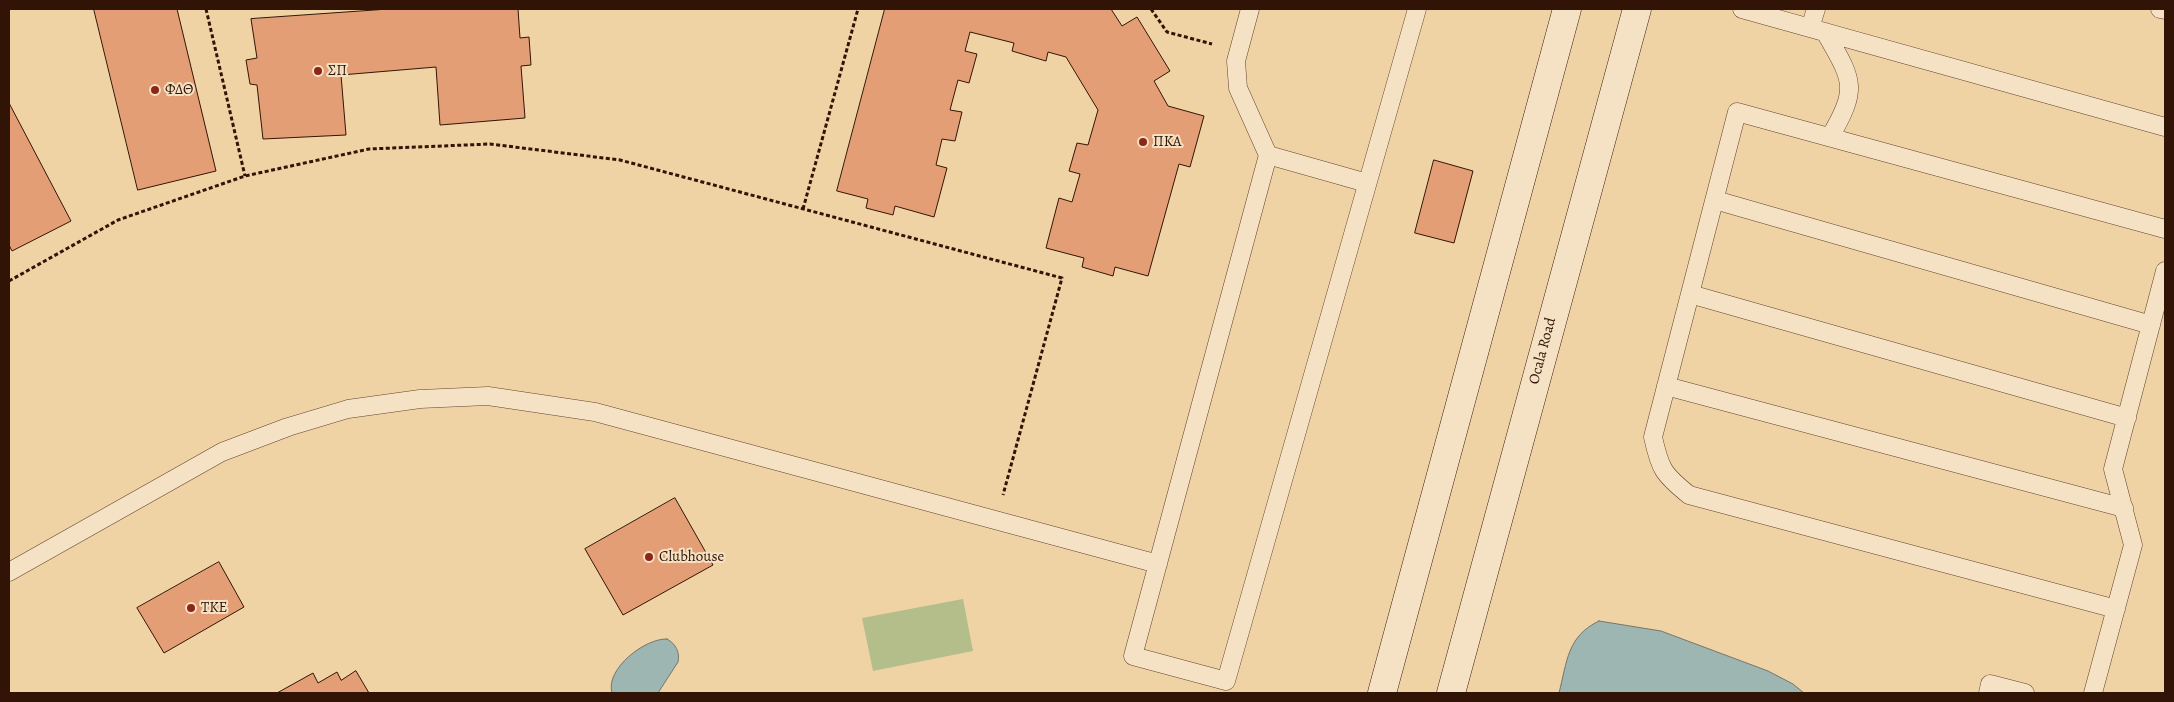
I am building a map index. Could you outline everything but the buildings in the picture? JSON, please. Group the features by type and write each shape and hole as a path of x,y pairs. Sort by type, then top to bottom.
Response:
{"main road":[{"path":"1382,693 1567,9"},
{"name":"Ocala Road","path":"1451,693 1637,9"}],"lane":[{"path":"1250,9 1236,61 1238,88 1268,155 1133,656 1226,681 1417,9"},
{"path":"1742,9 2165,127"},
{"path":"1816,9 1818,30 1844,66 1851,96 1830,137"},
{"path":"2160,9 2165,10"},
{"path":"2116,610 1689,495 1668,478 1659,463 1653,437 1737,112 2165,229"},
{"path":"1268,155 1367,183"},
{"path":"1715,200 2151,324"},
{"path":"2093,693 2133,545 2114,469 2165,271"},
{"path":"1690,294 2127,418"},
{"path":"1666,386 2124,508"},
{"path":"9,572 222,452 288,427 348,409 420,399 488,396 595,412 1158,564"},
{"path":"1988,693 1990,684 2025,693"}],"path":[{"path":"206,9 245,176"},
{"path":"803,210 858,9"},
{"path":"1151,9 1167,32 1215,45"},
{"path":"9,281 118,220 245,176 369,150 490,144 620,160 1062,278 996,520"}],"green space":[{"path":"963,599 973,651 873,671 862,618"}],"water":[{"path":"1599,621 1661,631 1768,671 1793,684 1804,693 1559,693 1574,642 1588,627"},
{"path":"667,639 677,649 678,662 658,693 612,693 611,684 615,674 629,657 638,649 648,644"}],"place":[{"name":"ΣΠ","path":"318,71"},
{"name":"ΦΔΘ","path":"155,90"},
{"name":"ΠΚΑ","path":"1143,142"},
{"name":"Clubhouse","path":"649,557"},
{"name":"TKE","path":"191,608"}]}
